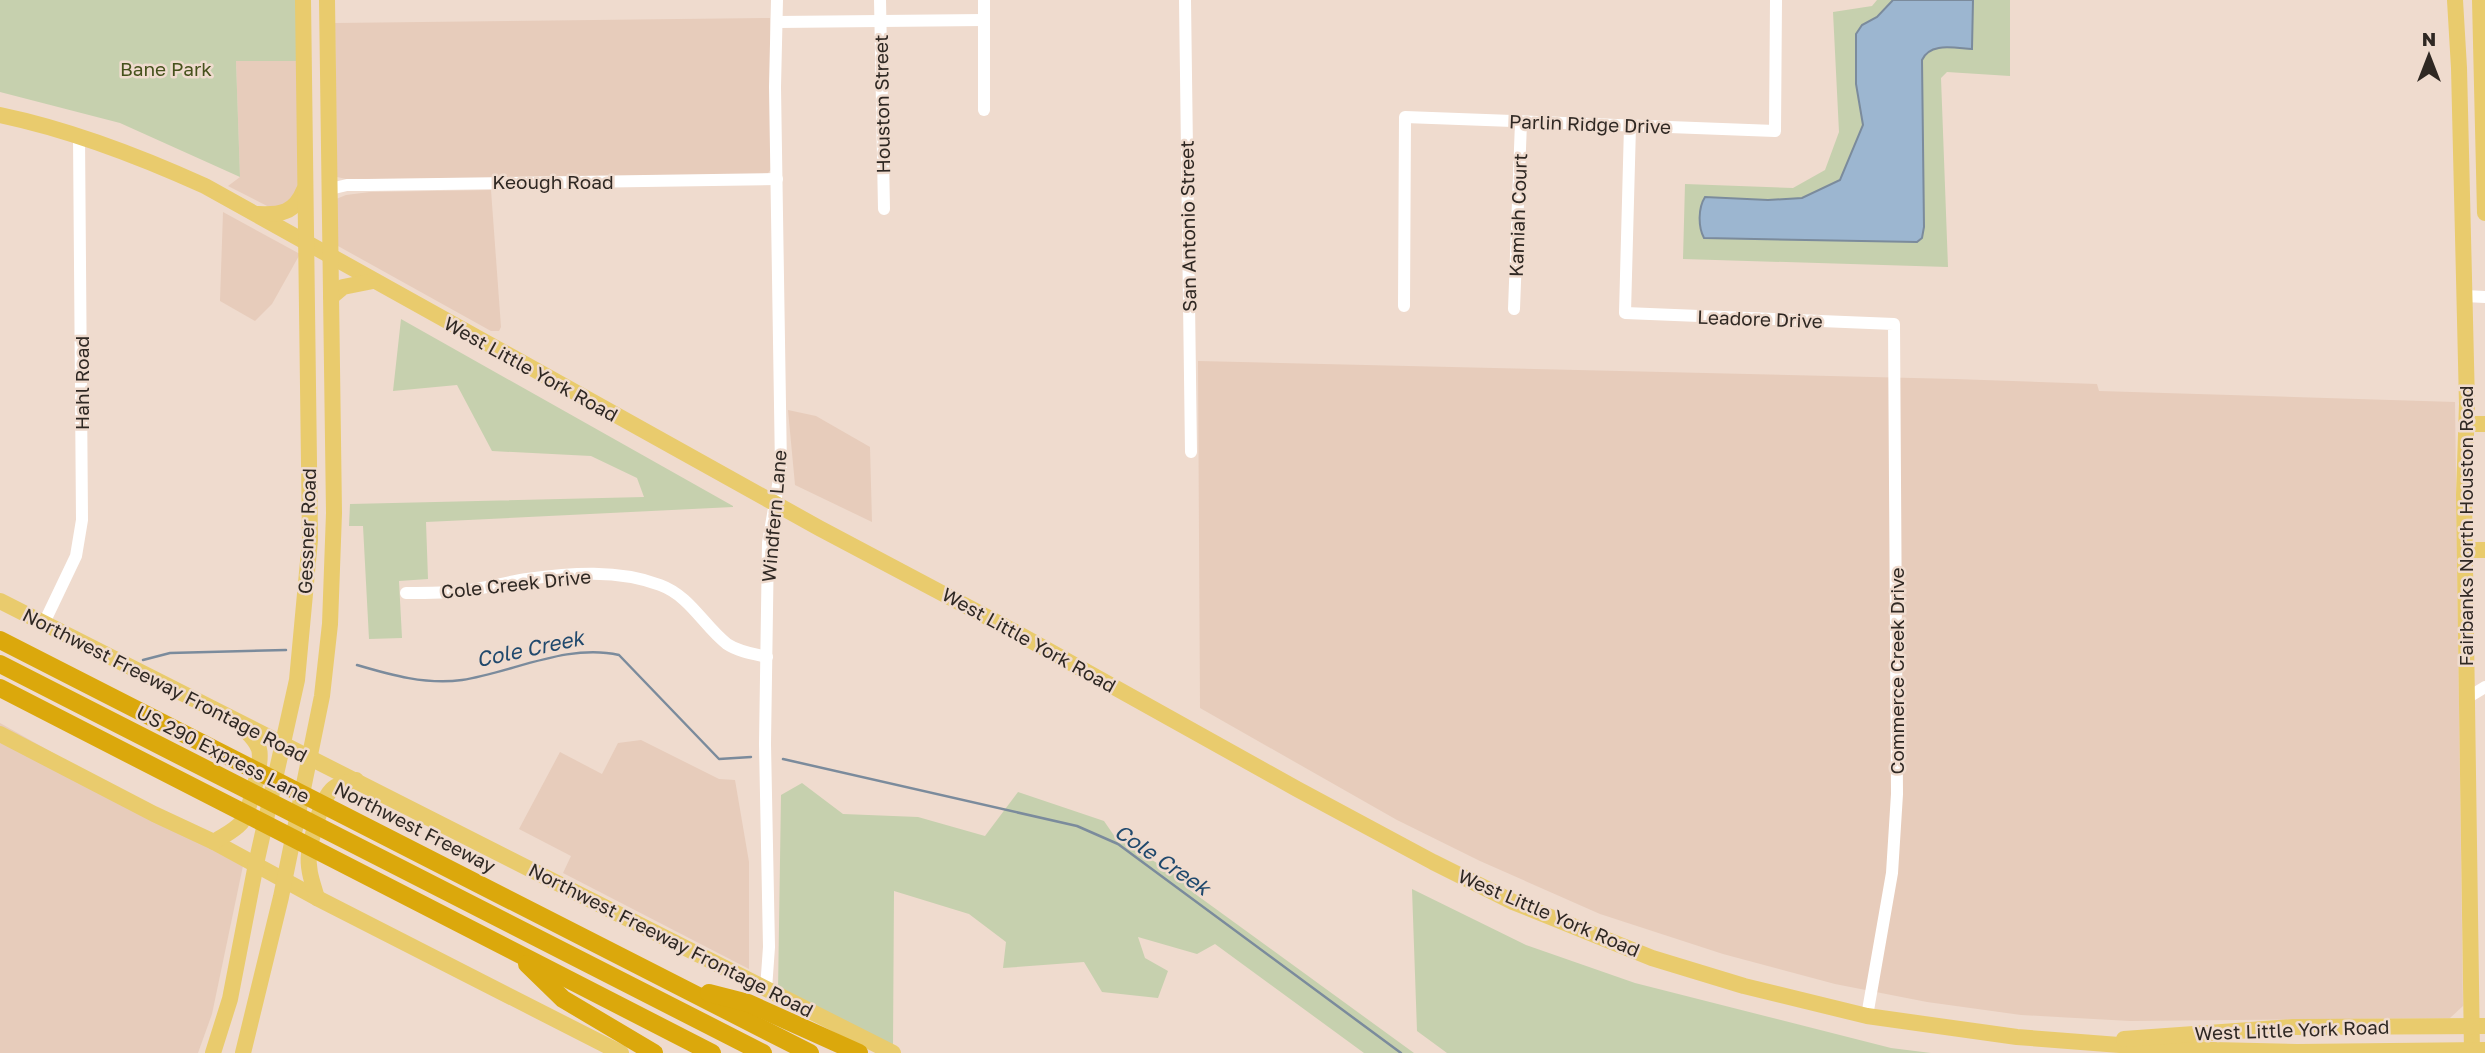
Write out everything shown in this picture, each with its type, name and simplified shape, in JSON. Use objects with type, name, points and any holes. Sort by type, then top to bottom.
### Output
[{"type":"highway","name":"Northwest Freeway","points":[[0,640],[810,1053]]},
{"type":"highway","name":"US 290 Express Lane","points":[[0,664],[762,1053]]},
{"type":"highway","points":[[0,688],[712,1053]]},
{"type":"highway","points":[[512,950],[563,999],[654,1053]]},
{"type":"highway","points":[[681,987],[748,1003],[859,1053]]},
{"type":"main road","name":"Gessner Road","points":[[213,1053],[230,999],[256,864],[297,680],[309,554],[303,0]]},
{"type":"main road","name":"Gessner Road","points":[[243,1053],[256,1007],[323,692],[330,624],[333,427],[327,0]]},
{"type":"main road","name":"Fairbanks North Houston Road","points":[[2455,0],[2465,296],[2467,698],[2477,872],[2476,1051]]},
{"type":"main road","points":[[2480,0],[2485,214]]},
{"type":"main road","points":[[303,42],[328,42]]},
{"type":"main road","name":"West Little York Road","points":[[0,115],[79,136],[142,157],[205,186],[774,503],[1019,634],[1297,789],[1513,902],[1652,958],[1744,986],[1867,1016],[2017,1037],[2196,1050],[2476,1051]]},
{"type":"main road","points":[[2460,118],[2482,118]]},
{"type":"main road","points":[[257,214],[282,214],[290,210],[300,200],[305,188]]},
{"type":"main road","points":[[331,297],[343,288],[373,281]]},
{"type":"main road","points":[[2466,424],[2485,424]]},
{"type":"main road","points":[[309,427],[333,427]]},
{"type":"main road","points":[[2465,550],[2485,550]]},
{"type":"main road","points":[[309,554],[332,553]]},
{"type":"main road","name":"Northwest Freeway Frontage Road","points":[[0,601],[893,1053]]},
{"type":"main road","points":[[214,842],[242,822],[261,762],[253,737],[237,722]]},
{"type":"main road","points":[[0,734],[621,1053]]},
{"type":"main road","points":[[317,898],[309,855],[323,803],[336,786],[356,780]]},
{"type":"main road","points":[[230,999],[256,1007]]},
{"type":"main road","name":"West Little York Road","points":[[2100,1042],[2134,1037],[2293,1027],[2478,1026]]},
{"type":"street","name":"Windfern Lane","points":[[766,989],[769,947],[765,744],[768,543],[781,468],[775,87],[777,0]]},
{"type":"street","name":"Houston Street","points":[[880,0],[884,209]]},
{"type":"street","points":[[984,0],[984,110]]},
{"type":"street","name":"San Antonio Street","points":[[1185,0],[1191,452]]},
{"type":"street","name":"Parlin Ridge Drive","points":[[1404,306],[1405,117],[1775,131],[1776,0]]},
{"type":"street","points":[[777,22],[984,20]]},
{"type":"street","name":"Kamiah Court","points":[[1514,309],[1521,122]]},
{"type":"street","name":"Leadore Drive","points":[[1630,126],[1625,313],[1894,324]]},
{"type":"street","name":"Hahl Road","points":[[44,623],[76,556],[82,520],[79,136]]},
{"type":"street","name":"Keough Road","points":[[330,189],[367,184],[777,179]]},
{"type":"street","points":[[2465,296],[2485,297]]},
{"type":"street","name":"Commerce Creek Drive","points":[[1867,1016],[1892,873],[1897,794],[1894,324]]},
{"type":"street","name":"Cole Creek Drive","points":[[406,593],[466,591],[528,579],[567,575],[603,574],[628,577],[671,590],[688,602],[727,643],[743,652],[768,657]]},
{"type":"street","points":[[2467,698],[2485,687]]},
{"type":"shaded area","points":[[770,18],[772,168],[765,177],[337,177],[335,23]]},
{"type":"shaded area","points":[[236,60],[297,61],[300,194],[290,207],[271,208],[228,186],[240,177]]},
{"type":"shaded area","points":[[491,190],[501,327],[499,331],[491,331],[338,246],[336,199],[346,195],[370,192]]},
{"type":"shaded area","points":[[223,212],[300,254],[272,304],[255,321],[220,301]]},
{"type":"shaded area","points":[[1198,361],[1955,379],[2097,384],[2099,391],[2455,402],[2463,1006],[2450,1018],[2130,1021],[2021,1015],[1927,1002],[1835,984],[1723,954],[1600,914],[1480,861],[1397,820],[1200,708]]},
{"type":"shaded area","points":[[788,410],[816,416],[870,447],[872,522],[795,485]]},
{"type":"shaded area","points":[[0,723],[244,861],[212,1014],[198,1053],[0,1053]]},
{"type":"shaded area","points":[[641,740],[719,779],[735,780],[749,862],[749,969],[563,873],[571,856],[519,829],[560,752],[602,774],[618,743]]},
{"type":"green space","name":"Bane Park","points":[[0,0],[296,0],[297,61],[236,61],[240,177],[120,123],[0,92]]},
{"type":"green space","points":[[1877,0],[2010,0],[2010,76],[1947,72],[1941,78],[1948,267],[1683,259],[1685,184],[1793,188],[1825,170],[1839,132],[1833,12],[1872,6]]},
{"type":"green space","points":[[401,319],[733,507],[426,522],[428,579],[399,581],[402,638],[369,639],[363,526],[349,526],[350,504],[644,497],[637,478],[591,456],[492,451],[457,385],[393,391]]},
{"type":"green space","points":[[802,783],[843,814],[918,817],[985,836],[1018,792],[1104,821],[1115,837],[1181,878],[1187,888],[1414,1053],[1364,1053],[1215,944],[1197,954],[1138,937],[1145,958],[1168,971],[1158,998],[1102,992],[1084,962],[1003,968],[1006,942],[969,914],[894,891],[893,1047],[778,991],[781,795]]},
{"type":"green space","points":[[1412,889],[1526,945],[1635,983],[1891,1048],[1931,1053],[1447,1053],[1417,1031]]},
{"type":"water","points":[[1893,0],[1973,0],[1972,49],[1937,48],[1926,54],[1922,60],[1922,238],[1917,242],[1704,238],[1700,218],[1705,197],[1768,200],[1802,198],[1840,180],[1863,125],[1856,84],[1856,34],[1862,25],[1877,17]]},
{"type":"waterway","name":"Cole Creek","points":[[143,660],[170,653],[286,650]]},
{"type":"waterway","name":"Cole Creek","points":[[357,665],[409,678],[449,681],[481,676],[560,656],[600,652],[619,655],[719,759],[751,757]]},
{"type":"waterway","name":"Cole Creek","points":[[783,759],[1077,826],[1118,844],[1401,1053]]}]
